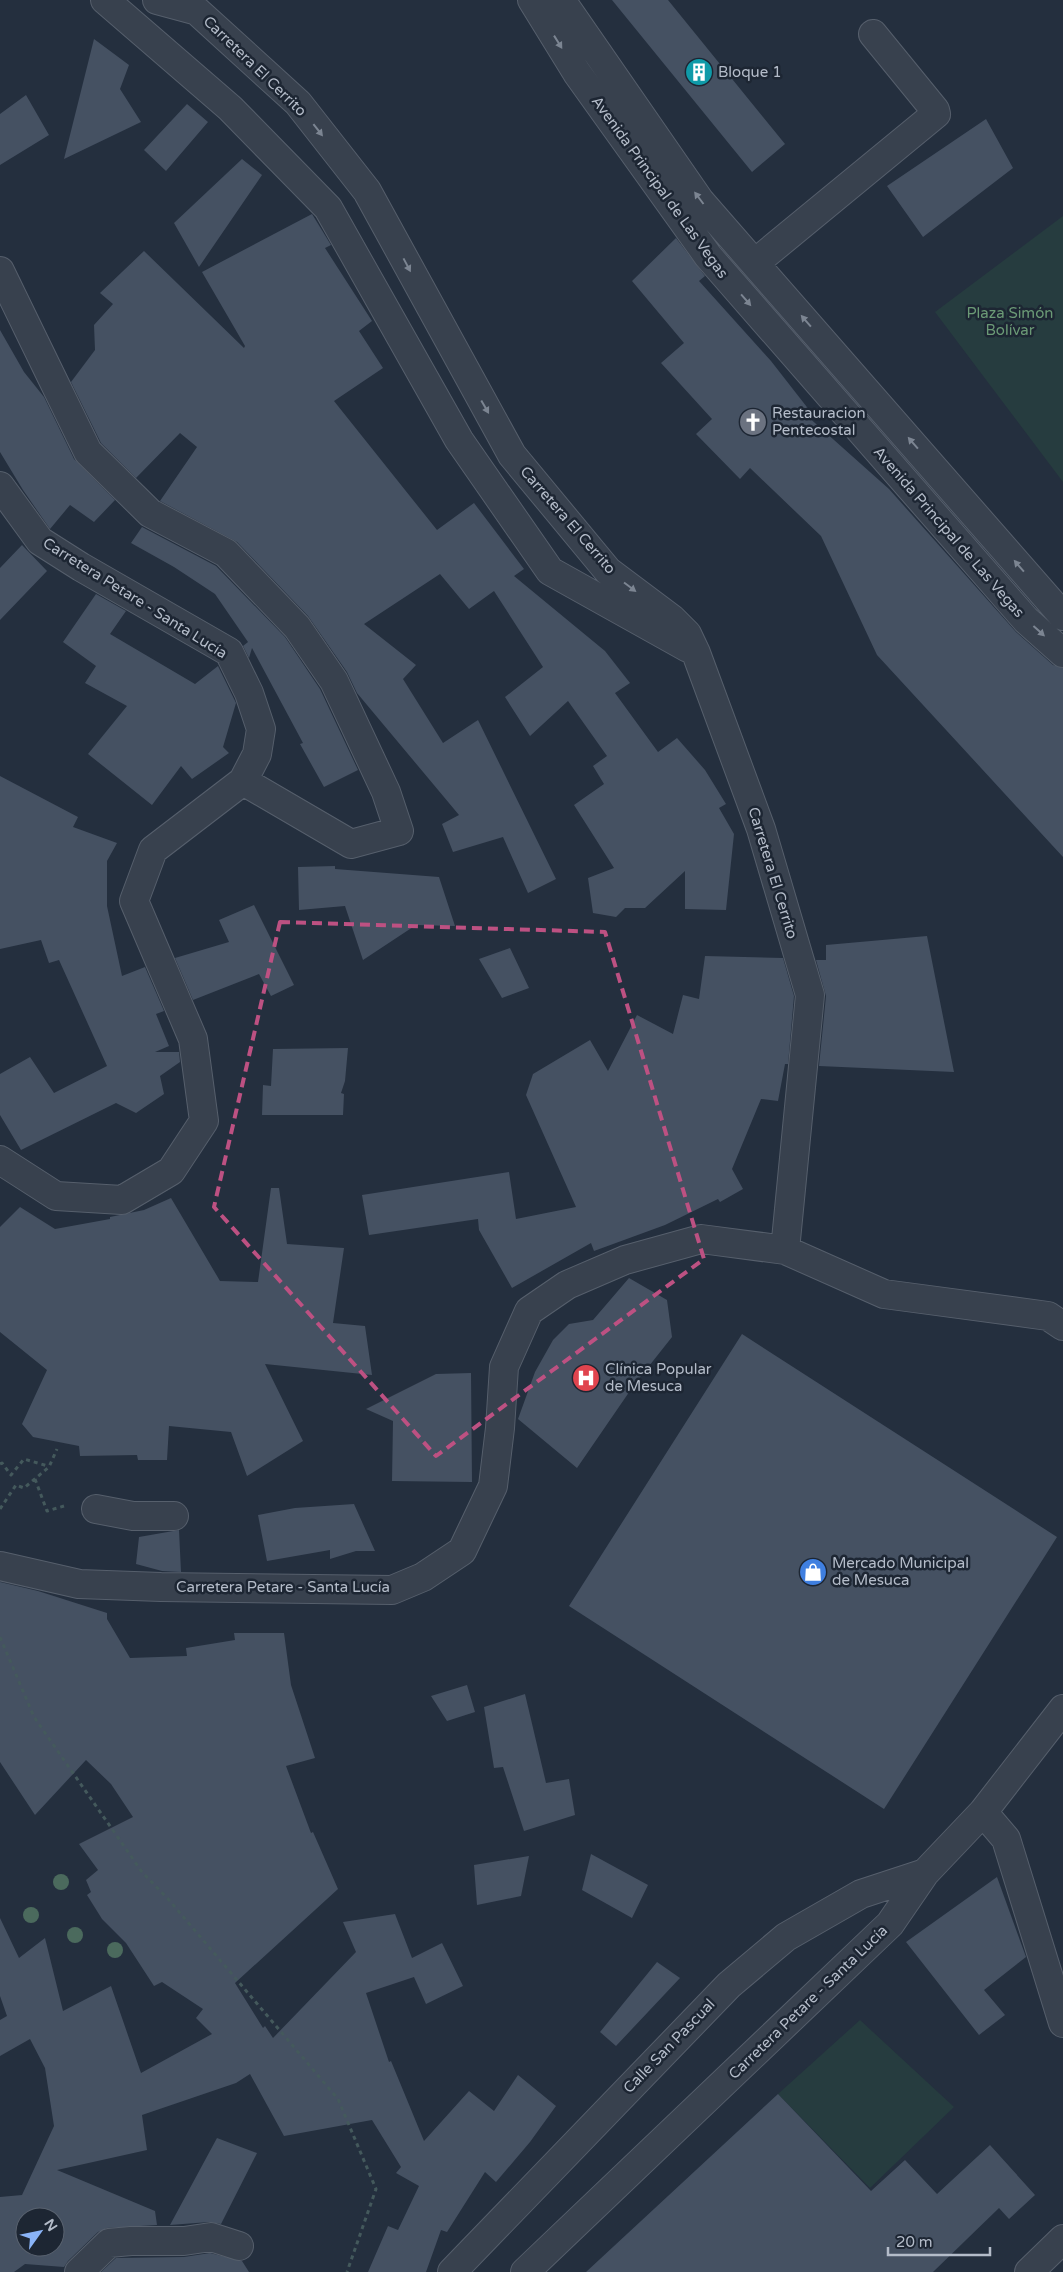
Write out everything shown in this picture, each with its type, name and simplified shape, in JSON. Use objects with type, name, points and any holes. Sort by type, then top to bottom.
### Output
[{"type":"street","points":[[105,0],[230,108],[328,208],[459,440],[550,571],[696,653]]},
{"type":"street","points":[[157,0],[188,5]]},
{"type":"street","name":"Avenida Principal de Las Vegas","points":[[532,0],[577,73],[708,256],[1026,620],[1063,653]]},
{"type":"street","name":"Avenida Principal de Las Vegas","points":[[561,0],[700,201],[1063,616]]},
{"type":"street","name":"Carretera El Cerrito","points":[[188,5],[298,103],[367,191],[512,455],[608,571],[672,619],[687,634],[696,653],[760,828],[810,995],[785,1250]]},
{"type":"street","points":[[755,263],[936,114],[935,110],[874,34]]},
{"type":"street","points":[[0,271],[88,452],[150,513],[226,553],[297,627],[334,681],[386,792],[399,831],[351,844],[243,781]]},
{"type":"street","name":"Carretera Petare - Santa Lucía","points":[[0,486],[40,541],[81,567],[229,652],[249,693],[261,729],[256,754],[243,781],[152,850],[134,901],[193,1039],[204,1121],[171,1171],[122,1200],[56,1196],[0,1160]]},
{"type":"street","name":"Carretera Petare - Santa Lucía","points":[[0,1566],[79,1584],[161,1587],[392,1590],[423,1577],[462,1551],[492,1486],[500,1428],[504,1367],[529,1311],[566,1285],[625,1260],[701,1239],[785,1250],[884,1294],[1048,1316],[1063,1326]]},
{"type":"street","points":[[96,1509],[132,1516],[174,1516]]},
{"type":"street","name":"Carretera Petare - Santa Lucía","points":[[525,2272],[890,1924],[925,1873],[983,1812],[1063,1709]]},
{"type":"street","points":[[983,1812],[1006,1839],[1063,2023]]},
{"type":"street","name":"Calle San Pascual","points":[[452,2272],[729,1984],[795,1932],[861,1894],[925,1873]]},
{"type":"street","points":[[79,2272],[109,2243],[184,2241],[211,2237],[239,2246]]},
{"type":"street","points":[[1029,2272],[1063,2239]]},
{"type":"path","points":[[0,1509],[16,1485],[24,1488],[49,1467],[58,1449]]},
{"type":"path","points":[[0,1464],[2,1463],[11,1476],[24,1459],[49,1467]]},
{"type":"path","points":[[34,1479],[47,1510],[62,1506],[96,1509]]},
{"type":"path","points":[[0,1637],[34,1717],[142,1872],[170,1900],[338,2099],[376,2189],[347,2272]]},
{"type":"highlighted area","points":[[280,922],[605,932],[704,1259],[436,1456],[214,1207]]},
{"type":"green space","name":"Plaza Simón Bolívar","points":[[1063,216],[1063,482],[935,312]]},
{"type":"green space","points":[[860,2020],[954,2107],[870,2188],[778,2094]]},
{"type":"building","name":"Bloque 1","points":[[612,0],[668,0],[785,144],[752,172]]},
{"type":"building","points":[[94,39],[129,65],[120,89],[141,122],[64,159]]},
{"type":"building","points":[[26,95],[49,135],[0,165],[0,114]]},
{"type":"building","points":[[187,104],[208,122],[166,171],[144,150]]},
{"type":"building","points":[[986,119],[1013,168],[923,237],[887,186]]},
{"type":"building","points":[[242,159],[262,175],[199,267],[174,223]]},
{"type":"building","points":[[312,214],[331,245],[325,248],[372,321],[359,331],[383,368],[334,401],[437,530],[474,503],[524,569],[514,576],[605,651],[630,683],[615,693],[658,752],[677,738],[705,770],[726,804],[719,808],[734,834],[726,910],[685,909],[685,871],[645,908],[625,908],[616,917],[593,913],[588,878],[614,868],[574,805],[604,784],[593,766],[607,756],[568,701],[530,736],[505,697],[543,667],[494,591],[469,609],[440,574],[364,624],[416,665],[403,679],[443,743],[478,720],[556,879],[528,893],[503,837],[453,852],[442,824],[459,815],[357,693],[347,672],[308,616],[237,542],[160,501],[197,447],[180,433],[136,478],[101,443],[71,382],[95,350],[94,325],[113,304],[100,293],[144,251],[244,348],[245,346],[202,272]]},
{"type":"building","points":[[676,238],[705,276],[699,281],[771,361],[810,411],[806,415],[889,489],[1016,632],[1053,665],[1063,668],[1063,857],[877,655],[821,536],[750,468],[740,479],[696,434],[712,419],[661,363],[684,343],[632,281]]},
{"type":"building","points":[[0,330],[24,372],[44,397],[74,459],[115,500],[94,522],[70,505],[50,529],[0,452]]},
{"type":"building","points":[[142,527],[216,566],[285,637],[320,689],[358,770],[324,787],[300,744],[303,743],[252,648],[249,658],[243,646],[248,642],[215,594],[174,567],[131,543]]},
{"type":"building","points":[[22,545],[47,571],[0,620],[0,568]]},
{"type":"building","points":[[96,594],[126,611],[110,634],[195,684],[218,666],[236,703],[223,747],[229,753],[192,779],[181,766],[152,805],[88,754],[127,706],[85,683],[96,666],[63,642]]},
{"type":"building","points":[[0,776],[78,817],[73,827],[117,843],[107,861],[107,906],[122,976],[145,967],[164,1011],[156,1014],[169,1046],[155,1052],[179,1052],[180,1062],[160,1076],[164,1094],[136,1113],[116,1103],[21,1150],[0,1115],[0,1074],[30,1057],[54,1093],[107,1066],[59,960],[49,963],[41,940],[0,949]]},
{"type":"building","points":[[335,866],[335,869],[439,877],[455,926],[416,925],[363,960],[345,906],[299,910],[298,867]]},
{"type":"building","points":[[254,905],[294,985],[271,996],[259,974],[193,1000],[175,958],[229,942],[219,920]]},
{"type":"building","points":[[927,936],[954,1072],[819,1066],[826,996],[816,960],[826,960],[826,945]]},
{"type":"building","points":[[510,948],[529,988],[502,998],[479,959]]},
{"type":"building","points":[[705,956],[783,958],[794,996],[788,1064],[785,1064],[778,1101],[761,1099],[732,1169],[743,1189],[720,1202],[718,1199],[665,1225],[594,1251],[591,1243],[512,1288],[479,1230],[478,1219],[369,1235],[362,1195],[509,1172],[516,1219],[576,1207],[526,1095],[533,1074],[590,1040],[608,1071],[637,1015],[673,1034],[683,995],[699,999]]},
{"type":"building","points":[[348,1048],[345,1081],[341,1093],[344,1094],[343,1115],[262,1115],[263,1085],[271,1086],[273,1049]]},
{"type":"building","points":[[271,1188],[279,1188],[287,1244],[344,1248],[333,1323],[365,1326],[372,1375],[265,1364],[303,1441],[247,1476],[231,1432],[169,1426],[167,1460],[138,1460],[137,1455],[80,1456],[79,1446],[33,1437],[22,1424],[47,1370],[0,1332],[0,1227],[20,1207],[55,1229],[110,1219],[110,1217],[144,1210],[171,1198],[220,1281],[258,1282]]},
{"type":"building","name":"Clínica Popular de Mesuca","points":[[629,1278],[667,1300],[672,1337],[634,1385],[577,1468],[518,1419],[535,1372],[553,1340],[569,1324],[593,1320]]},
{"type":"building","name":"Mercado Municipal de Mesuca","points":[[742,1334],[1057,1537],[884,1809],[569,1606]]},
{"type":"building","points":[[471,1373],[472,1482],[392,1481],[393,1421],[366,1409],[436,1374]]},
{"type":"building","points":[[354,1504],[375,1551],[356,1551],[330,1559],[330,1550],[267,1561],[258,1515],[295,1508]]},
{"type":"building","points":[[179,1530],[181,1572],[162,1571],[136,1564],[139,1537]]},
{"type":"building","points":[[0,1582],[38,1591],[107,1613],[107,1619],[130,1658],[187,1656],[186,1648],[235,1640],[234,1633],[284,1633],[291,1685],[315,1758],[286,1766],[311,1833],[313,1832],[338,1889],[235,1983],[263,2028],[265,2026],[273,2038],[356,1952],[343,1922],[395,1914],[412,1958],[442,1943],[463,1986],[426,2004],[414,1977],[366,1993],[389,2062],[391,2061],[424,2141],[469,2091],[494,2111],[518,2075],[556,2106],[530,2142],[496,2182],[485,2172],[447,2232],[441,2230],[426,2272],[368,2272],[388,2226],[398,2230],[419,2186],[396,2173],[401,2167],[372,2120],[284,2136],[250,2074],[236,2083],[142,2115],[147,2150],[57,2170],[155,2211],[157,2225],[107,2228],[98,2232],[64,2267],[25,2264],[14,2272],[0,2272],[0,2197],[22,2195],[54,2126],[45,2068],[30,2039],[0,2056],[0,2020],[7,2016],[0,1996],[0,1918],[19,1958],[45,1938],[63,2011],[111,1986],[141,2073],[212,2034],[196,2018],[203,2009],[162,1982],[154,1986],[126,1943],[102,1919],[87,1895],[91,1892],[86,1880],[98,1870],[79,1844],[133,1817],[111,1784],[86,1760],[35,1815],[0,1762]]},
{"type":"building","points":[[467,1685],[475,1712],[447,1721],[431,1696]]},
{"type":"building","points":[[525,1694],[546,1783],[569,1779],[575,1815],[524,1831],[503,1767],[494,1768],[484,1707]]},
{"type":"building","points":[[591,1854],[648,1885],[632,1918],[582,1890]]},
{"type":"building","points":[[529,1856],[521,1896],[477,1905],[474,1865]]},
{"type":"building","points":[[997,1877],[1026,1957],[984,1990],[1005,2015],[979,2035],[906,1942]]},
{"type":"building","points":[[657,1962],[680,1978],[616,2046],[600,2032]]},
{"type":"building","points":[[778,2094],[871,2191],[905,2160],[937,2194],[990,2145],[1035,2195],[1009,2219],[999,2208],[933,2272],[586,2272]]},
{"type":"building","points":[[217,2138],[257,2153],[221,2224],[209,2222],[170,2225]]},
{"type":"building","points":[[210,2253],[242,2261],[249,2272],[101,2272],[116,2258],[184,2257]]},
{"type":"place","name":"Bloque 1","points":[[699,72]]},
{"type":"place","name":"Restauracion Pentecostal","points":[[753,422]]},
{"type":"place","name":"Clínica Popular de Mesuca","points":[[586,1378]]},
{"type":"place","name":"Mercado Municipal de Mesuca","points":[[813,1572]]}]
